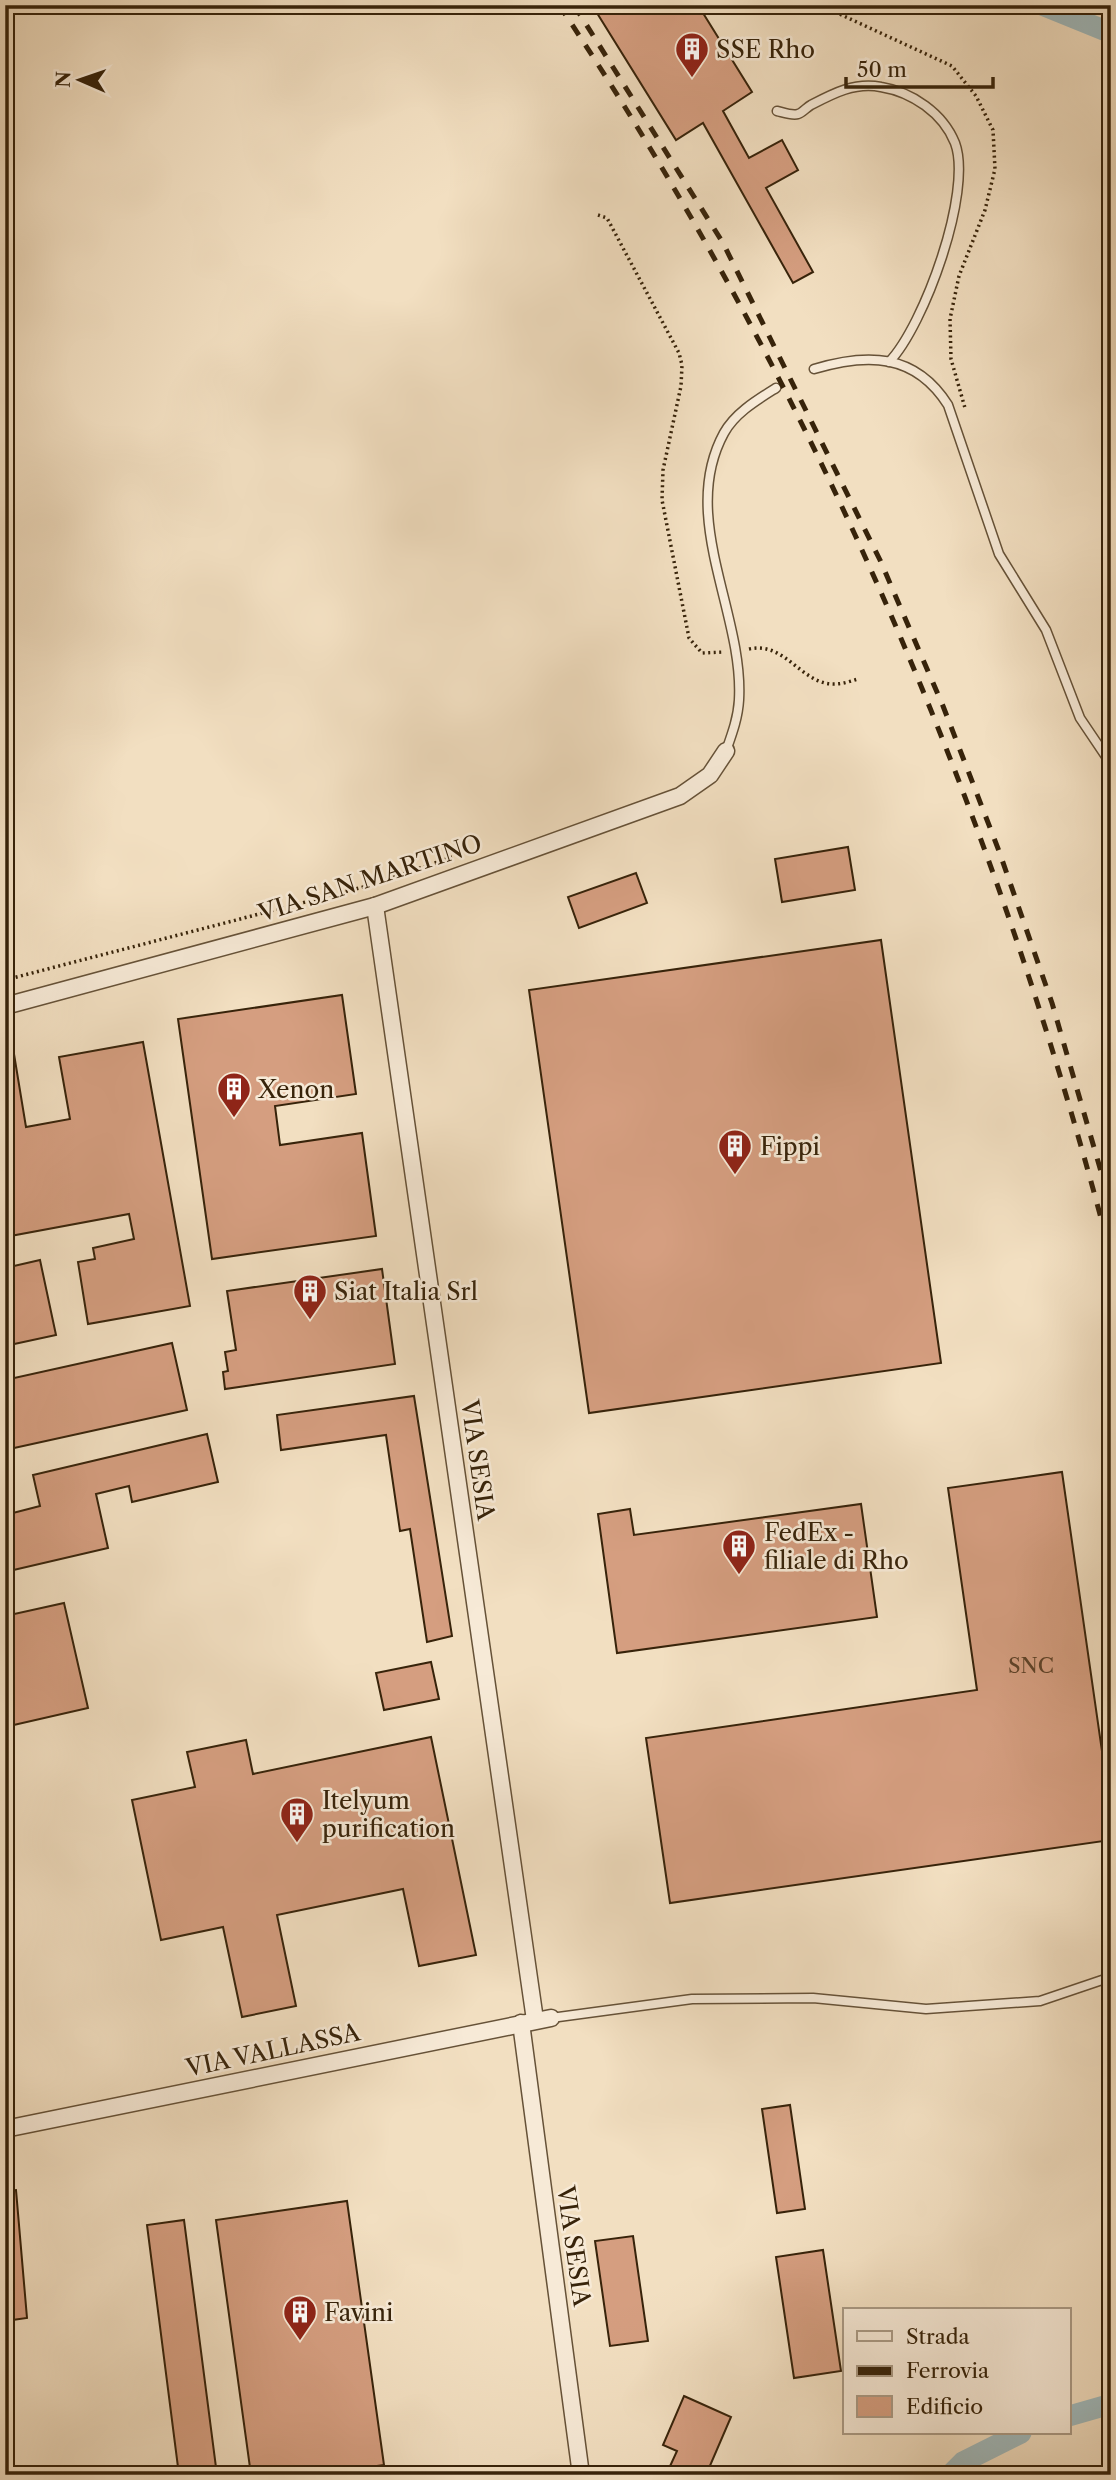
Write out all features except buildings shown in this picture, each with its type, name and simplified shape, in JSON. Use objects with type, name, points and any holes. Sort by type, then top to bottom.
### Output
[{"type":"street","name":"VIA SAN MARTINO","points":[[5,1006],[375,906],[680,796],[710,775],[726,751]]},
{"type":"street","name":"VIA SESIA","points":[[375,906],[536,2020],[581,2475]]},
{"type":"street","name":"VIA VALLASSA","points":[[5,2129],[536,2020]]},
{"type":"lane","points":[[777,111],[797,114],[839,90],[858,86],[881,86],[920,101],[941,121],[955,143],[960,175],[942,257],[933,287],[900,351],[890,362]]},
{"type":"lane","points":[[814,369],[843,360],[876,358],[901,364],[939,391],[948,405],[999,554],[1046,630],[1080,718],[1111,764]]},
{"type":"lane","points":[[726,751],[737,721],[738,671],[709,520],[708,486],[714,456],[724,431],[749,405],[776,388]]},
{"type":"lane","points":[[536,2020],[692,1998],[813,1998],[926,2009],[1040,2001],[1111,1977]]},
{"type":"path","points":[[821,5],[952,66],[976,96],[993,130],[995,169],[985,210],[959,276],[950,319],[951,359],[968,419]]},
{"type":"path","points":[[5,980],[371,885],[463,854]]},
{"type":"waterway","points":[[1042,5],[1111,33]]},
{"type":"waterway","points":[[1070,2416],[1111,2404]]},
{"type":"waterway","points":[[950,2475],[963,2462],[1019,2434]]},
{"type":"railway","points":[[559,5],[651,150],[737,299],[815,451],[888,607],[953,766],[1012,927],[1065,1091],[1111,1256]]},
{"type":"railway","points":[[574,5],[723,243],[880,560],[943,706],[999,851],[1052,1003],[1111,1206]]},
{"type":"place","name":"SSE Rho","points":[[692,79]]},
{"type":"place","name":"Xenon","points":[[234,1119]]},
{"type":"place","name":"Fippi","points":[[735,1176]]},
{"type":"place","name":"Siat Italia Srl","points":[[310,1321]]},
{"type":"place","name":"FedEx - filiale di Rho","points":[[739,1576]]},
{"type":"place","name":"Itelyum purification","points":[[297,1844]]},
{"type":"place","name":"Favini","points":[[300,2342]]}]
